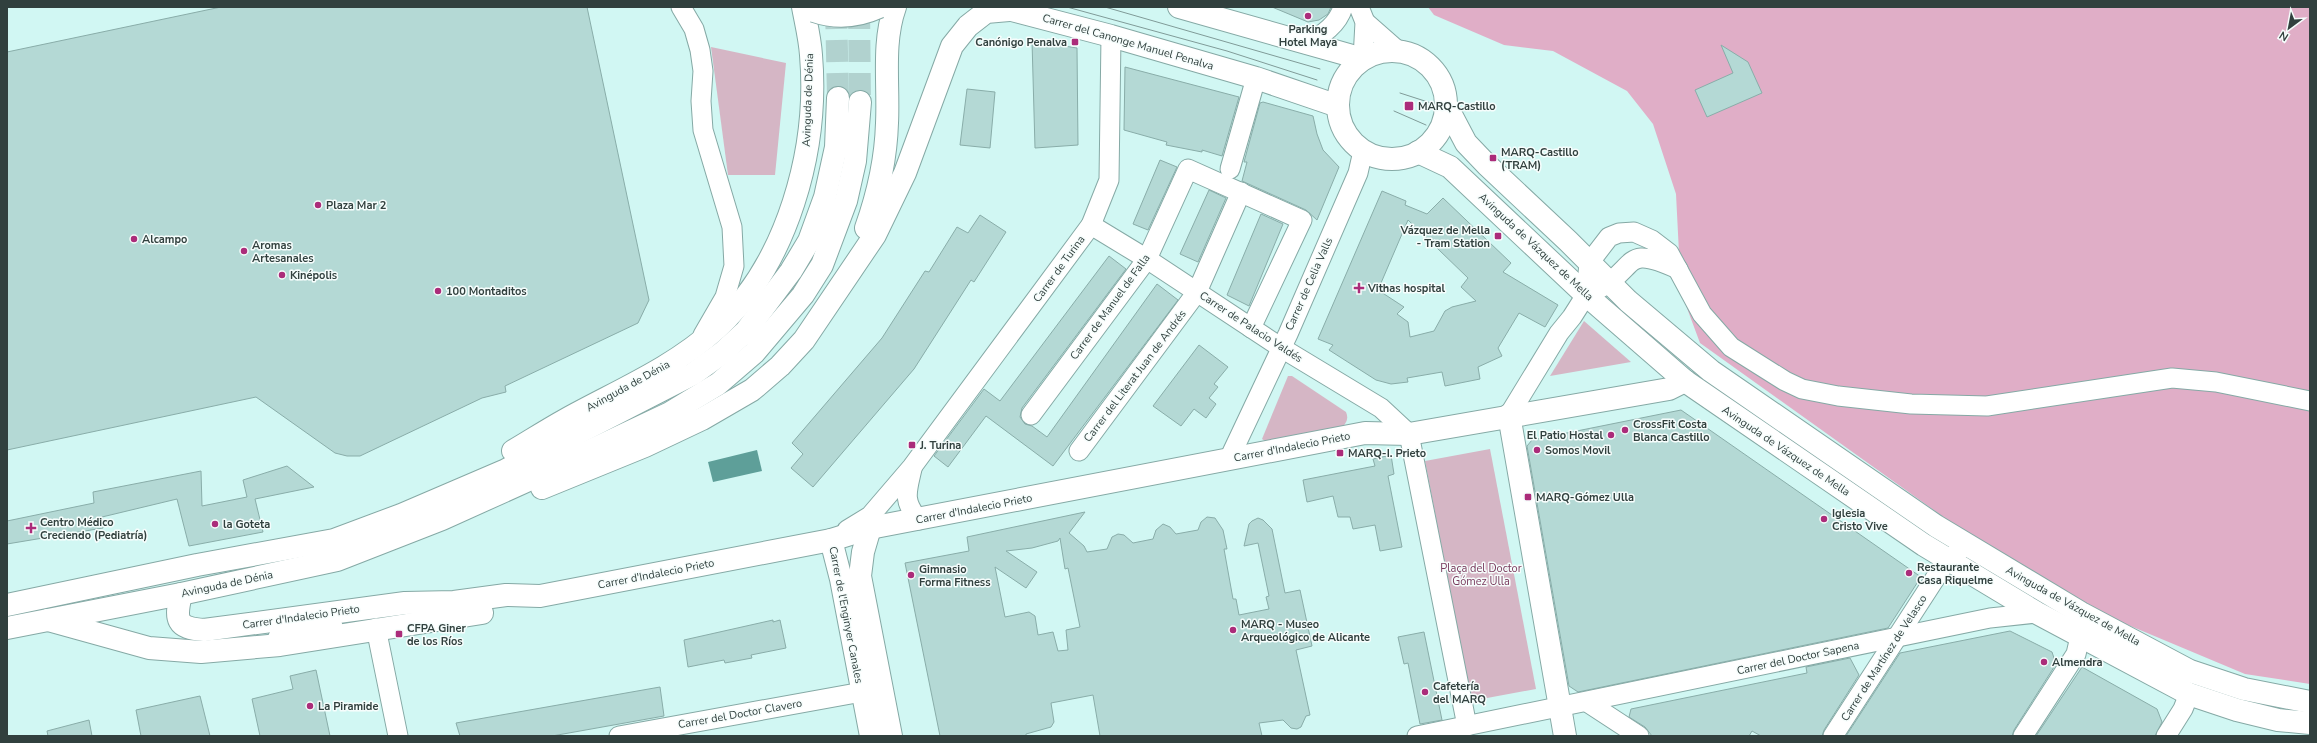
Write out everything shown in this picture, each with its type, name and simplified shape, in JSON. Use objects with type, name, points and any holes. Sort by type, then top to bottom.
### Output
[{"type":"main road","points":[[808,8],[825,15],[848,17],[879,7]]},
{"type":"main road","name":"Avinguda de Dénia","points":[[845,281],[873,209],[882,170],[887,125],[888,36],[895,7]]},
{"type":"main road","points":[[1179,7],[1363,59]]},
{"type":"main road","name":"Avinguda de Dénia","points":[[401,515],[565,420],[660,371],[717,328],[753,284],[771,255],[795,201],[806,157],[810,117],[812,55],[808,8]]},
{"type":"main road","name":"Avinguda de Dénia","points":[[442,519],[548,486],[607,463],[702,419],[752,390],[780,366],[804,340],[875,235],[905,173],[952,46],[968,26],[986,12],[1004,8]]},
{"type":"main road","name":"Carrer del Canonge Manuel Penalva","points":[[1004,8],[1111,36],[1256,78],[1338,106]]},
{"type":"main road","points":[[1386,51],[1398,52],[1411,55],[1432,69],[1440,80],[1446,105],[1444,119],[1439,132],[1430,143],[1418,152],[1396,159],[1374,156],[1363,151],[1345,131],[1339,119],[1338,106],[1341,87],[1350,71],[1363,59],[1386,51]]},
{"type":"main road","name":"Avinguda de Dénia","points":[[7,605],[197,565],[334,540],[401,515],[506,470],[653,396],[693,374],[722,353],[746,331],[792,271],[809,241],[825,197],[836,147],[838,98]]},
{"type":"main road","name":"Avinguda de Dénia","points":[[7,628],[181,594],[337,560],[442,519],[670,413],[718,384],[754,354],[803,295],[822,265],[846,201],[855,161],[860,102]]},
{"type":"main road","name":"Avinguda de Vázquez de Mella","points":[[1446,105],[1466,143],[1610,283],[1679,345],[1711,371],[1967,545],[2081,613],[2190,671],[2244,689],[2307,706]]},
{"type":"main road","name":"Avinguda de Vázquez de Mella","points":[[1418,152],[1450,167],[1586,295],[1684,381],[1948,560],[2080,637],[2189,694],[2237,710],[2278,720],[2310,723]]},
{"type":"main road","points":[[1409,434],[1509,415],[1669,388],[1684,381]]},
{"type":"main road","points":[[1509,415],[1565,736]]},
{"type":"main road","name":"Carrer d'Indalecio Prieto","points":[[181,594],[177,612],[180,622],[188,629],[204,630],[405,603],[454,602],[506,596],[540,596],[831,540],[870,528],[919,520],[1365,433],[1409,434]]},
{"type":"main road","name":"Carrer de l'Enginyer Canales","points":[[860,576],[863,552],[870,528]]},
{"type":"main road","name":"Carrer de l'Enginyer Canales","points":[[831,540],[848,553],[860,576],[891,736]]},
{"type":"main road","name":"Carrer de l'Enginyer Canales","points":[[831,540],[841,579],[871,736]]},
{"type":"main road","name":"Carrer d'Indalecio Prieto","points":[[48,620],[149,648],[201,652],[275,645],[376,628],[508,609],[540,596]]},
{"type":"street","points":[[681,7],[694,29],[700,50],[703,71],[701,102],[703,130],[732,227],[734,266],[725,297],[706,331],[693,347]]},
{"type":"street","points":[[1306,43],[1318,37],[1330,27],[1343,7]]},
{"type":"street","points":[[1362,15],[1398,52]]},
{"type":"street","points":[[1362,15],[1363,59]]},
{"type":"street","name":"Carrer de Turina","points":[[831,540],[870,516],[912,467],[1091,224],[1109,180],[1111,36]]},
{"type":"street","points":[[1230,169],[1256,78]]},
{"type":"street","name":"Carrer de Celia Valls","points":[[1229,459],[1358,173],[1363,151]]},
{"type":"street","name":"Carrer de Manuel de Falla","points":[[1031,415],[1147,259],[1188,169],[1241,192]]},
{"type":"street","points":[[1241,192],[1302,220],[1251,328]]},
{"type":"street","name":"Carrer del Literat Juan de Andrés","points":[[1079,451],[1197,292],[1241,192]]},
{"type":"street","name":"Carrer de Palacio Valdés","points":[[1091,224],[1147,259],[1280,347],[1381,408],[1409,434]]},
{"type":"street","points":[[1509,415],[1559,332],[1572,317],[1586,295],[1589,263],[1609,237],[1620,233],[1634,232],[1652,240],[1669,253],[1702,314],[1731,347],[1785,381],[1809,390],[1838,396],[1911,404],[1987,406],[2172,378],[2216,382],[2310,401]]},
{"type":"street","points":[[1586,295],[1610,283],[1632,260],[1642,257],[1655,258],[1679,269]]},
{"type":"street","points":[[1679,345],[1684,381]]},
{"type":"street","points":[[1409,434],[1467,726]]},
{"type":"street","name":"Carrer de Turina","points":[[912,467],[906,498],[911,510],[919,520]]},
{"type":"street","name":"Carrer de Martínez de Velasco","points":[[1833,736],[1948,560],[1967,545]]},
{"type":"street","name":"Carrer d'Indalecio Prieto","points":[[275,645],[278,637],[285,632],[382,620],[421,613],[454,602]]},
{"type":"street","name":"Carrer del Doctor Sapena","points":[[1560,705],[1587,702],[1990,618],[2037,613]]},
{"type":"street","points":[[2024,736],[2076,654],[2080,637],[2081,613]]},
{"type":"street","points":[[376,628],[398,736]]},
{"type":"street","name":"Carrer del Doctor Clavero","points":[[619,736],[862,692]]},
{"type":"street","points":[[2166,736],[2183,709],[2189,694]]},
{"type":"street","points":[[1587,702],[1639,736]]},
{"type":"street","points":[[1417,736],[1560,705]]},
{"type":"green space","points":[[711,47],[786,63],[775,175],[728,175]]},
{"type":"green space","points":[[1584,321],[1631,362],[1550,376]]},
{"type":"green space","points":[[1288,376],[1292,376],[1346,412],[1347,419],[1344,425],[1341,428],[1265,441],[1262,439]]},
{"type":"green space","name":"Plaça del Doctor Gómez Ulla","points":[[1490,449],[1536,689],[1471,701],[1425,461]]},
{"type":"shaded area","points":[[1428,7],[2310,7],[2310,684],[2245,674],[2109,617],[1956,526],[1700,343],[1681,292],[1676,194],[1653,124],[1627,91],[1553,51],[1504,45],[1434,15]]},
{"type":"water","points":[[757,450],[762,471],[713,482],[708,462]]},
{"type":"building","name":"Plaza Mar 2","points":[[221,7],[587,7],[649,300],[638,323],[505,386],[506,392],[482,398],[360,456],[347,456],[335,453],[256,397],[7,450],[7,52]]},
{"type":"building","name":"Parking Hotel Maya","points":[[1272,7],[1331,7],[1328,14],[1319,20],[1308,22]]},
{"type":"building","points":[[1032,41],[1077,48],[1078,145],[1035,148]]},
{"type":"building","points":[[1721,45],[1748,62],[1762,93],[1707,117],[1695,90],[1733,73]]},
{"type":"building","points":[[1125,67],[1239,97],[1222,156],[1202,150],[1202,152],[1166,145],[1167,142],[1124,130]]},
{"type":"building","points":[[967,89],[995,92],[990,148],[960,145]]},
{"type":"building","points":[[1263,102],[1313,116],[1317,134],[1323,150],[1339,167],[1317,220],[1306,210],[1242,181],[1247,162],[1244,162],[1260,103]]},
{"type":"building","points":[[1160,160],[1177,167],[1148,230],[1133,224]]},
{"type":"building","points":[[1209,190],[1226,198],[1198,262],[1180,254]]},
{"type":"building","name":"Vithas hospital","points":[[1382,191],[1406,201],[1405,205],[1427,214],[1443,198],[1511,263],[1503,272],[1558,305],[1545,327],[1519,313],[1498,348],[1502,356],[1478,367],[1480,379],[1445,386],[1442,372],[1407,378],[1408,382],[1391,384],[1376,380],[1329,350],[1333,345],[1318,339]],"holes":[[[1408,220],[1468,278],[1461,287],[1476,301],[1452,307],[1445,311],[1434,331],[1410,337],[1408,322],[1397,314],[1404,307],[1378,290]]]},
{"type":"building","points":[[1261,214],[1283,224],[1249,306],[1227,295]]},
{"type":"building","points":[[980,215],[1006,232],[974,282],[971,280],[914,369],[813,487],[791,468],[803,454],[792,443],[882,338],[925,271],[929,272],[957,227],[968,233]]},
{"type":"building","points":[[1109,256],[1126,269],[1022,408],[1020,417],[1025,424],[1032,426],[1047,437],[1157,284],[1178,300],[1053,466],[986,416],[948,467],[934,456],[984,389],[1000,401]]},
{"type":"building","points":[[1199,345],[1228,367],[1214,384],[1218,387],[1209,398],[1216,404],[1206,418],[1194,409],[1181,426],[1153,406]]},
{"type":"building","points":[[1681,410],[1921,577],[1888,628],[1578,692],[1569,686],[1527,446],[1532,440]]},
{"type":"building","points":[[1391,455],[1394,474],[1388,476],[1402,547],[1380,551],[1375,525],[1353,529],[1350,517],[1338,517],[1333,496],[1307,502],[1303,480],[1375,466],[1373,459]]},
{"type":"building","points":[[287,466],[314,487],[255,499],[263,532],[189,546],[177,499],[102,517],[103,528],[7,544],[7,521],[94,503],[93,492],[201,471],[202,506],[247,497],[243,480]]},
{"type":"building","points":[[1085,512],[1069,533],[1084,546],[1087,552],[1107,549],[1112,537],[1118,534],[1124,535],[1133,543],[1153,539],[1156,530],[1163,524],[1170,527],[1176,534],[1198,530],[1201,522],[1207,517],[1215,518],[1223,530],[1227,549],[1224,549],[1233,599],[1236,599],[1239,615],[1269,609],[1266,597],[1269,596],[1258,543],[1244,546],[1249,524],[1258,518],[1263,520],[1272,529],[1285,593],[1300,590],[1312,646],[1296,650],[1310,715],[1306,716],[1301,727],[1297,729],[1291,728],[1283,720],[1259,723],[1262,736],[1100,736],[1093,695],[1051,703],[1054,722],[1051,727],[1026,734],[1026,736],[940,736],[905,563],[969,551],[967,537]],"holes":[[[1060,538],[1065,569],[1068,568],[1080,627],[1066,630],[1068,650],[1058,651],[1053,632],[1038,635],[1035,616],[1029,612],[1005,617],[995,567],[1026,588],[1037,572],[1006,551],[1032,548],[1058,541]]]},
{"type":"building","points":[[773,620],[773,622],[780,620],[786,648],[751,655],[752,658],[725,663],[724,660],[688,667],[684,640]]},
{"type":"building","points":[[2010,631],[2052,652],[2056,664],[2014,730],[2012,736],[1846,736],[1900,653]]},
{"type":"building","name":"Cafetería del MARQ","points":[[1424,632],[1442,720],[1420,724],[1408,663],[1404,664],[1398,637]]},
{"type":"building","points":[[1850,658],[1859,675],[1824,730],[1822,736],[1761,736],[1752,731],[1749,736],[1652,736],[1645,727],[1629,717],[1631,709],[1807,673],[1806,667]]},
{"type":"building","points":[[2082,667],[2157,709],[2162,722],[2155,736],[2036,736]]},
{"type":"building","points":[[316,670],[330,736],[260,736],[252,699],[293,689],[290,676]]},
{"type":"building","points":[[660,687],[664,716],[552,736],[460,736],[456,723]]},
{"type":"building","points":[[200,696],[210,736],[141,736],[136,710]]},
{"type":"building","points":[[89,720],[92,736],[48,736],[47,731]]},
{"type":"tunnel","points":[[836,7],[838,98]]},
{"type":"tunnel","points":[[859,7],[860,102]]},
{"type":"tram line","points":[[1067,7],[1227,51],[1317,80]]},
{"type":"tram line","points":[[1105,7],[1320,69]]},
{"type":"tram line","points":[[1400,93],[1431,103]]},
{"type":"tram line","points":[[1394,111],[1426,125]]},
{"type":"place","name":"Parking Hotel Maya","points":[[1308,16]]},
{"type":"place","name":"Canónigo Penalva","points":[[1075,42]]},
{"type":"place","name":"MARQ-Castillo","points":[[1409,106]]},
{"type":"place","name":"MARQ-Castillo (TRAM)","points":[[1493,158]]},
{"type":"place","name":"Plaza Mar 2","points":[[318,205]]},
{"type":"place","name":"Vázquez de Mella - Tram Station","points":[[1498,236]]},
{"type":"place","name":"Alcampo","points":[[134,239]]},
{"type":"place","name":"Aromas Artesanales","points":[[244,251]]},
{"type":"place","name":"Kinépolis","points":[[282,275]]},
{"type":"place","name":"Vithas hospital","points":[[1359,288]]},
{"type":"place","name":"100 Montaditos","points":[[438,291]]},
{"type":"place","name":"CrossFit Costa Blanca Castillo","points":[[1625,430]]},
{"type":"place","name":"El Patio Hostal","points":[[1611,435]]},
{"type":"place","name":"J. Turina","points":[[912,445]]},
{"type":"place","name":"Somos Movil","points":[[1537,450]]},
{"type":"place","name":"MARQ-I. Prieto","points":[[1340,453]]},
{"type":"place","name":"MARQ-Gómez Ulla","points":[[1528,497]]},
{"type":"place","name":"Iglesia Cristo Vive","points":[[1824,519]]},
{"type":"place","name":"la Goteta","points":[[215,524]]},
{"type":"place","name":"Centro Médico Creciendo (Pediatría)","points":[[31,528]]},
{"type":"place","name":"Restaurante Casa Riquelme","points":[[1909,573]]},
{"type":"place","name":"Gimnasio Forma Fitness","points":[[911,575]]},
{"type":"place","name":"MARQ - Museo Arqueológico de Alicante","points":[[1233,630]]},
{"type":"place","name":"CFPA Giner de los Ríos","points":[[399,634]]},
{"type":"place","name":"Almendra","points":[[2044,662]]},
{"type":"place","name":"Cafetería del MARQ","points":[[1425,692]]},
{"type":"place","name":"La Piramide","points":[[310,706]]}]
